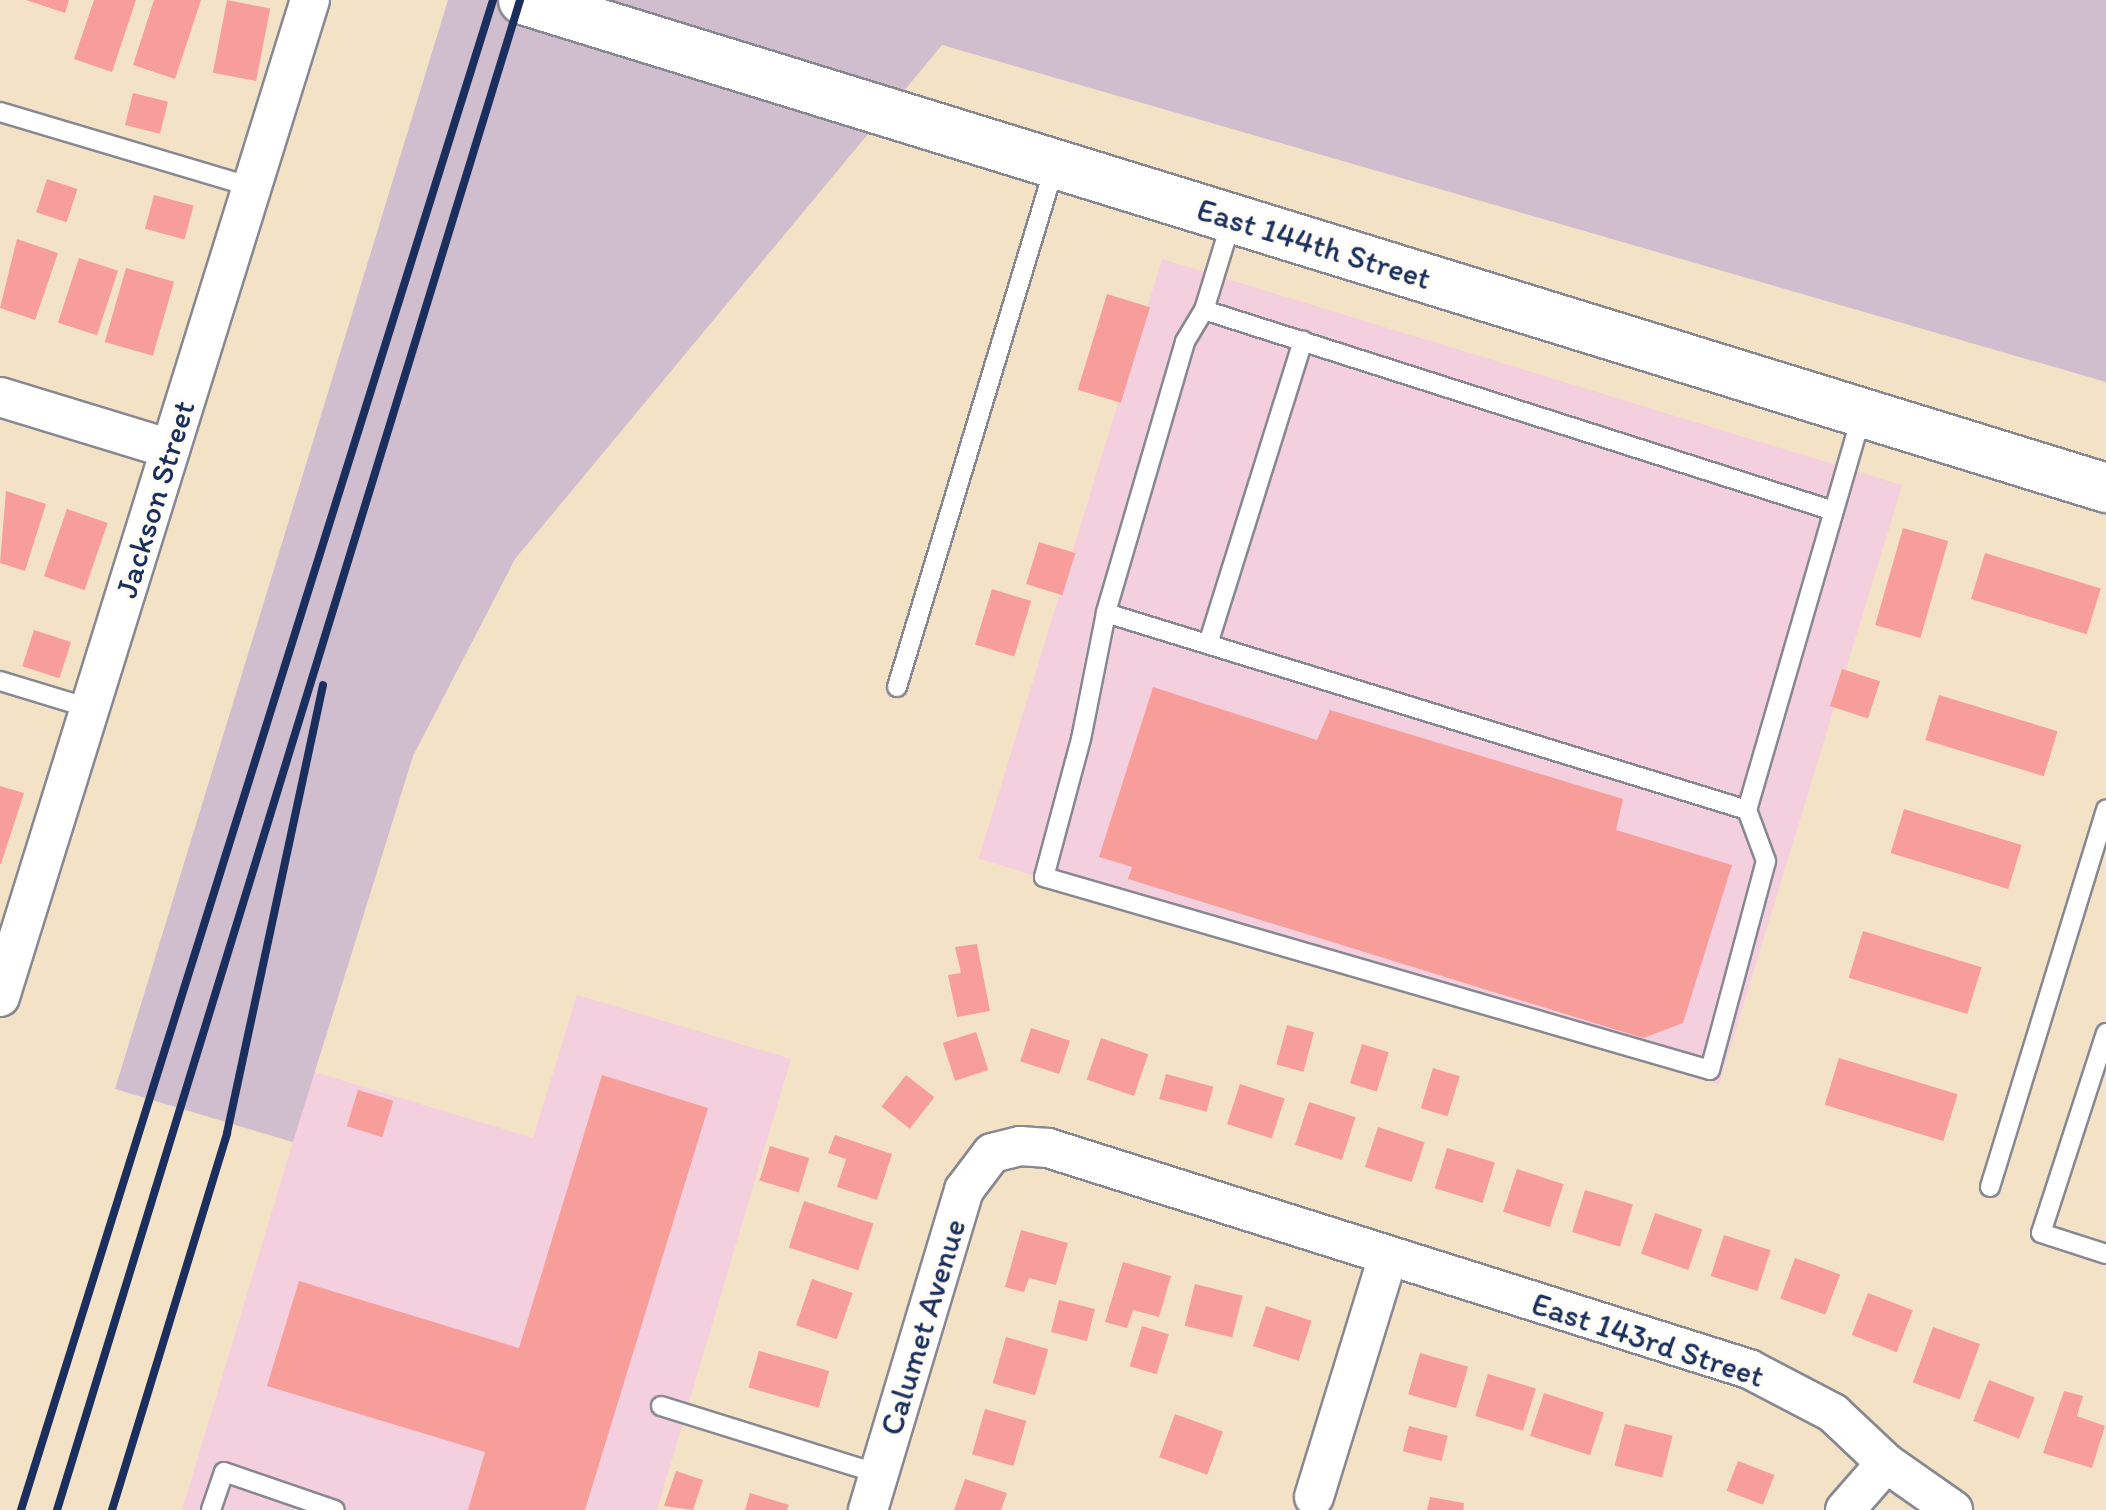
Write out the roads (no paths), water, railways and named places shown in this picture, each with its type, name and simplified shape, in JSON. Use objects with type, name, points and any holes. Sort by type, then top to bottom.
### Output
[{"type":"street","name":"Jackson Street","points":[[0,997],[6,956],[90,708],[310,0]]},
{"type":"street","name":"East 144th Street","points":[[522,0],[2106,488]]},
{"type":"street","points":[[0,397],[170,450]]},
{"type":"street","name":"East 143rd Street","points":[[992,1153],[1048,1148],[1387,1259],[1749,1369],[1833,1413],[1886,1463],[1954,1510]]},
{"type":"street","name":"Calumet Avenue","points":[[868,1510],[964,1190],[992,1153]]},
{"type":"street","points":[[1314,1497],[1387,1259]]},
{"type":"street","points":[[1844,1510],[1886,1463]]},
{"type":"lane","points":[[0,112],[252,187]]},
{"type":"lane","points":[[897,687],[1055,164]]},
{"type":"lane","points":[[1232,219],[1204,310],[1185,342],[1106,612],[1082,739],[1044,877],[1710,1070],[1766,861],[1746,810],[1862,413]]},
{"type":"lane","points":[[1204,310],[1834,512]]},
{"type":"lane","points":[[1208,644],[1303,341]]},
{"type":"lane","points":[[1106,612],[1746,810]]},
{"type":"lane","points":[[0,680],[90,708]]},
{"type":"lane","points":[[1990,1187],[2106,809]]},
{"type":"lane","points":[[2106,1033],[2042,1233],[2106,1254]]},
{"type":"lane","points":[[661,1406],[879,1474]]},
{"type":"lane","points":[[212,1510],[224,1472],[324,1508]]},
{"type":"railway","points":[[21,1510],[493,0]]},
{"type":"railway","points":[[57,1510],[520,0]]},
{"type":"railway","points":[[112,1510],[227,1133],[323,685]]}]
